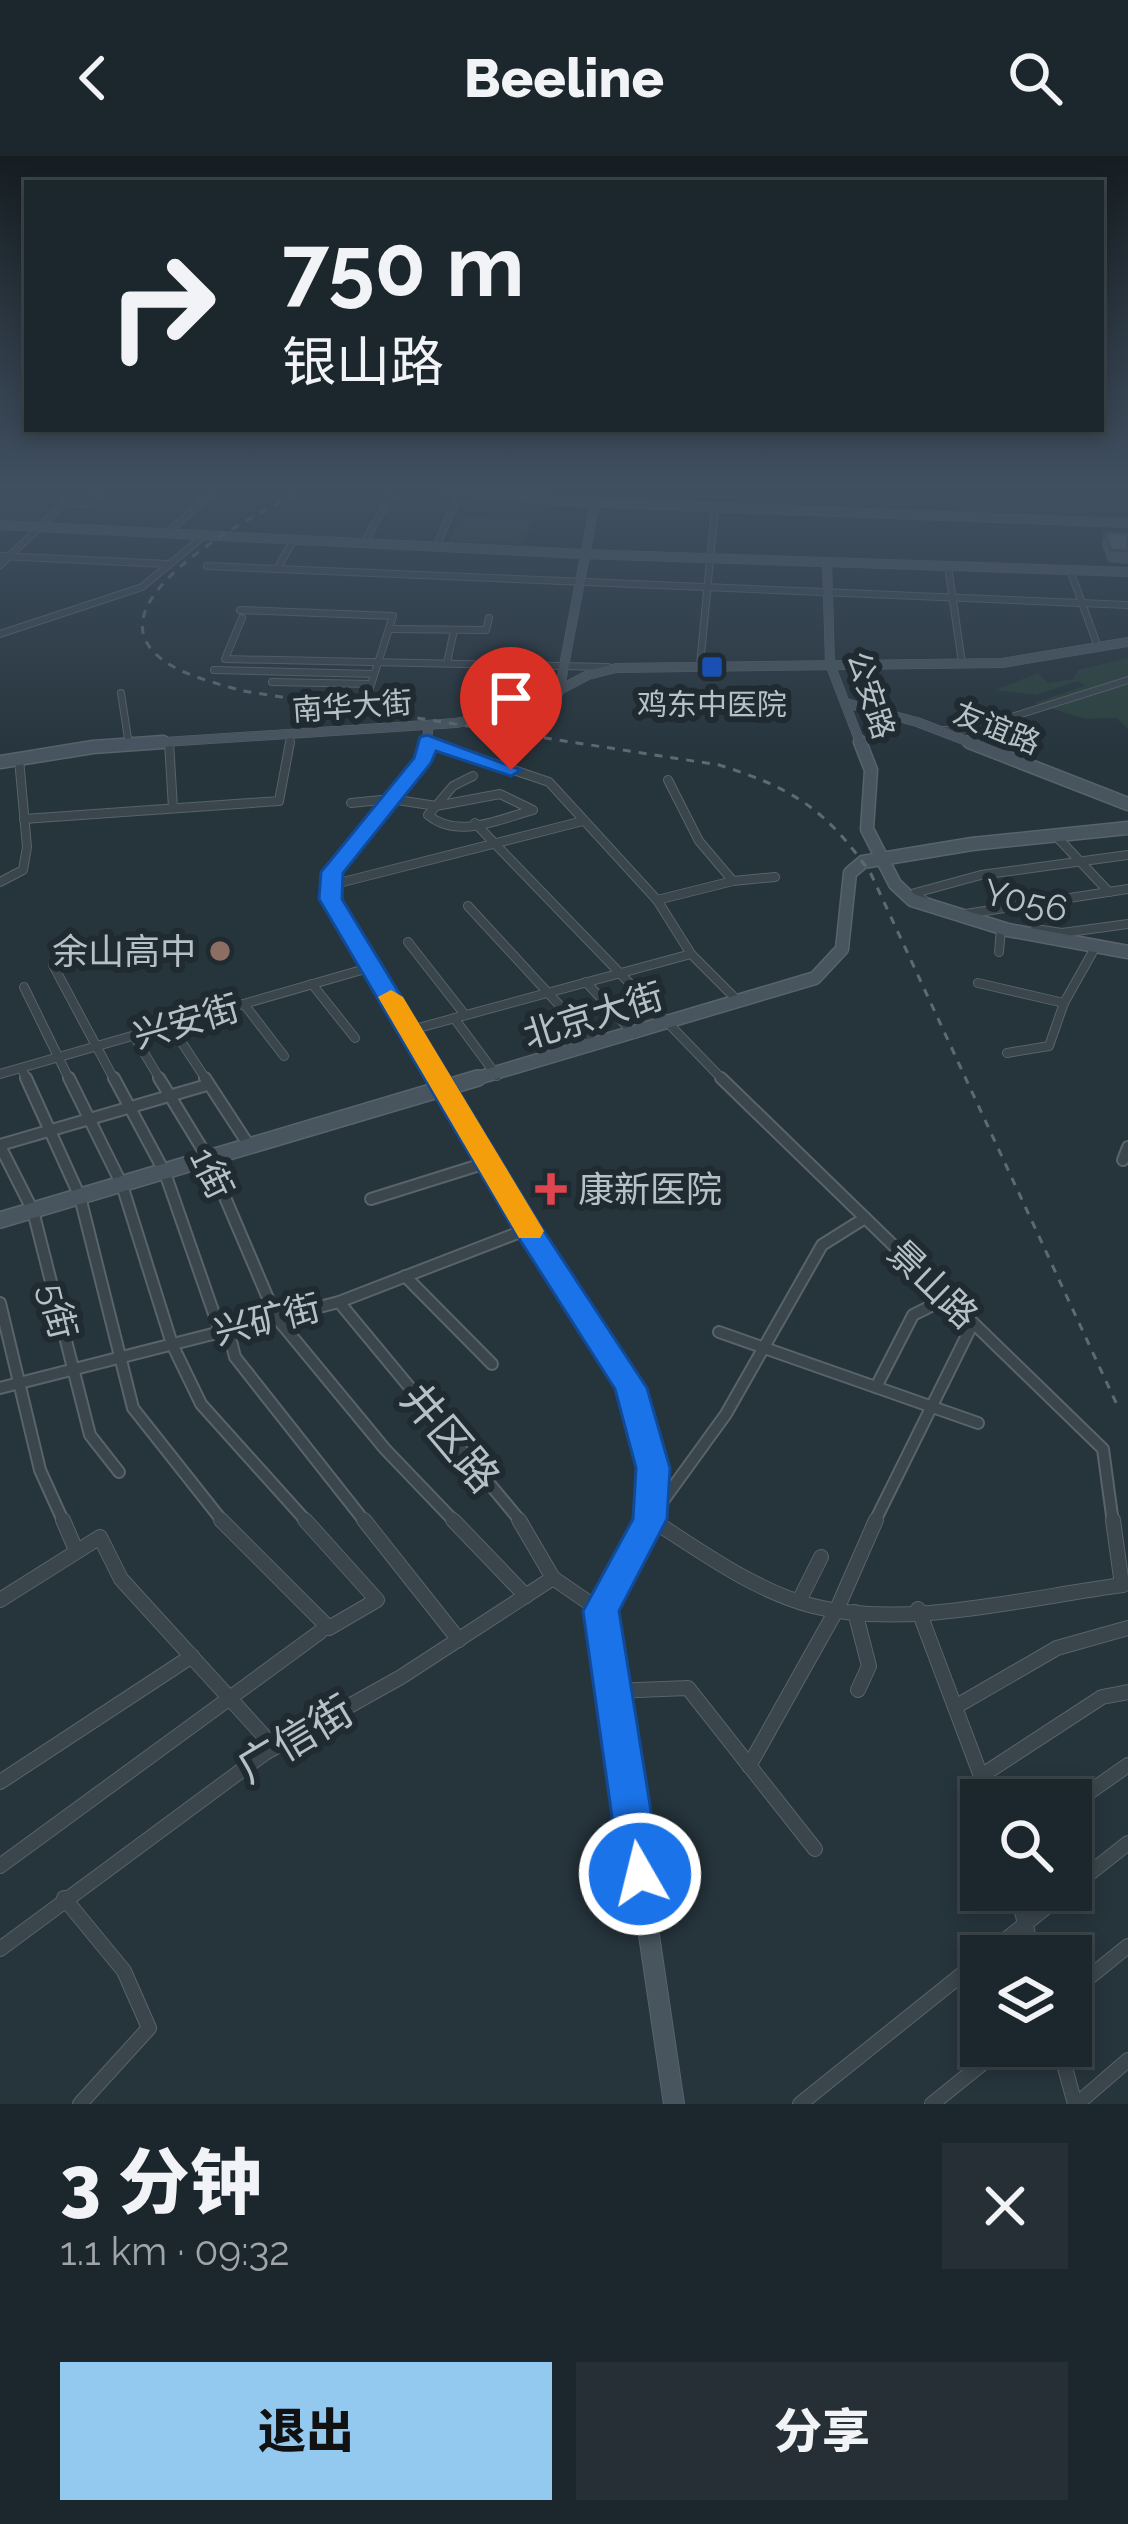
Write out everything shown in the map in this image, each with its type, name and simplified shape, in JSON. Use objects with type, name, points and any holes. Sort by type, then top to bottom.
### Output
[{"type":"street","points":[[0,634],[142,587],[150,580]]},
{"type":"street","points":[[511,580],[1128,605]]},
{"type":"street","points":[[559,692],[579,580]]},
{"type":"street","points":[[700,665],[707,580]]},
{"type":"street","name":"公安路","points":[[828,580],[830,664],[871,770],[867,829],[895,884],[912,900]]},
{"type":"street","points":[[950,580],[962,663]]},
{"type":"street","points":[[1074,580],[1097,647]]},
{"type":"street","points":[[272,682],[370,687],[379,662],[393,616],[241,614],[225,659],[379,662],[447,663],[616,668]]},
{"type":"street","points":[[389,629],[486,630],[489,618]]},
{"type":"street","points":[[447,663],[454,630]]},
{"type":"street","name":"南华大街","points":[[0,762],[169,742],[291,734],[428,733],[521,710],[588,674],[616,668],[1002,663],[1128,642]]},
{"type":"street","points":[[214,670],[374,674]]},
{"type":"street","points":[[937,730],[974,729],[1128,680]]},
{"type":"street","points":[[121,693],[129,745]]},
{"type":"street","name":"友谊路","points":[[846,703],[937,730],[1128,804]]},
{"type":"street","points":[[650,1519],[653,1468],[631,1388],[528,1229],[331,899],[332,872],[424,759],[428,733],[549,782],[657,900],[691,954],[739,1002]]},
{"type":"street","points":[[24,819],[279,800],[291,734]]},
{"type":"street","points":[[169,742],[173,808]]},
{"type":"street","points":[[0,882],[23,870],[19,759]]},
{"type":"street","points":[[351,803],[391,800],[436,806],[499,792],[522,798],[532,810],[448,830],[428,815],[436,806],[458,780],[472,776]]},
{"type":"street","points":[[668,780],[699,841],[733,881]]},
{"type":"street","points":[[331,885],[583,821]]},
{"type":"street","name":"景山路","points":[[475,823],[665,1024],[1103,1449],[1125,1584]]},
{"type":"street","points":[[882,857],[1128,828]]},
{"type":"street","points":[[1056,836],[1108,892]]},
{"type":"street","points":[[930,906],[915,893],[982,875],[1128,855]]},
{"type":"street","name":"北京大街","points":[[0,1220],[448,1091],[815,978],[838,961],[849,939],[848,908],[855,888],[850,873],[863,862],[882,857]]},
{"type":"street","points":[[657,900],[733,881],[775,877]]},
{"type":"street","points":[[963,914],[1128,890]]},
{"type":"street","name":"Y056","points":[[912,900],[1001,928],[1128,952]]},
{"type":"street","points":[[468,907],[596,1045]]},
{"type":"street","points":[[963,914],[1062,933],[1128,924]]},
{"type":"street","points":[[999,952],[1001,928]]},
{"type":"street","points":[[408,943],[465,1015]]},
{"type":"street","points":[[1007,1053],[1049,1046],[1064,1003],[1096,946]]},
{"type":"street","points":[[411,1030],[691,954]]},
{"type":"street","points":[[53,965],[165,1172],[236,1357],[459,1640]]},
{"type":"street","name":"兴安街","points":[[0,1074],[372,967]]},
{"type":"street","points":[[586,982],[634,1034]]},
{"type":"street","points":[[978,982],[1064,1003]]},
{"type":"street","points":[[312,984],[355,1038]]},
{"type":"street","points":[[22,1070],[80,1197],[133,1408],[223,1522],[328,1628],[376,1600],[201,1404],[172,1344],[122,1185],[24,987]]},
{"type":"street","points":[[244,1004],[284,1056]]},
{"type":"street","points":[[454,1018],[497,1076]]},
{"type":"street","points":[[171,1026],[250,1148]]},
{"type":"street","name":"1街","points":[[134,1036],[209,1160],[276,1317],[385,1449],[526,1596]]},
{"type":"street","points":[[0,1146],[207,1085]]},
{"type":"street","name":"5街","points":[[0,1146],[33,1211],[90,1435],[119,1472]]},
{"type":"street","points":[[371,1198],[489,1162]]},
{"type":"street","points":[[674,2104],[601,1611],[650,1519],[726,1414],[822,1244],[865,1218]]},
{"type":"street","name":"兴矿街","points":[[0,1388],[339,1302],[528,1229]]},
{"type":"street","points":[[405,1276],[492,1364]]},
{"type":"street","points":[[876,1388],[913,1315],[947,1298]]},
{"type":"street","name":"井区路","points":[[339,1302],[521,1522],[553,1578]]},
{"type":"street","points":[[0,1303],[40,1470],[76,1550]]},
{"type":"street","points":[[749,1766],[837,1610],[974,1323]]},
{"type":"street","points":[[719,1332],[978,1423]]},
{"type":"street","points":[[650,1519],[742,1578],[837,1610],[918,1609],[1125,1584]]},
{"type":"street","points":[[0,1600],[100,1537],[121,1580],[274,1747]]},
{"type":"street","points":[[800,1600],[820,1557]]},
{"type":"street","points":[[553,1578],[601,1611]]},
{"type":"street","name":"广信街","points":[[0,1948],[274,1747],[459,1640],[553,1578]]},
{"type":"street","points":[[918,1609],[982,1779]]},
{"type":"street","points":[[855,1612],[869,1666],[858,1690]]},
{"type":"street","points":[[955,1707],[1057,1648],[1128,1628]]},
{"type":"street","points":[[0,1866],[320,1631]]},
{"type":"street","points":[[0,1782],[192,1656]]},
{"type":"street","points":[[613,1691],[688,1688],[815,1849]]},
{"type":"street","points":[[981,1776],[1102,1697],[1128,1693]]},
{"type":"street","points":[[1092,1790],[1128,1765]]},
{"type":"street","points":[[1092,1872],[1128,1843]]},
{"type":"street","points":[[64,1898],[124,1971],[149,2028],[80,2104]]},
{"type":"street","points":[[1022,1911],[1028,1935]]},
{"type":"street","points":[[1011,1935],[1042,1911]]},
{"type":"street","points":[[1092,1975],[1128,1946]]},
{"type":"street","points":[[800,2104],[960,1976]]},
{"type":"street","points":[[1065,2067],[1076,2104],[1128,2060]]},
{"type":"street","points":[[932,2104],[978,2067]]},
{"type":"green space","points":[[1128,658],[1128,729],[1117,718],[1085,719],[1034,703],[1085,686],[1078,681],[1036,695],[995,690],[1038,673],[1048,683],[1073,679],[1078,670]]},
{"type":"railway","points":[[168,580],[144,617],[145,639],[162,659],[188,674],[243,691],[719,765],[768,783],[823,817],[871,874],[1118,1407]]},
{"type":"slow traffic","points":[[391,997],[529,1231]]},
{"type":"place","name":"鸡东中医院","points":[[712,667]]},
{"type":"place","name":"余山高中","points":[[220,951]]},
{"type":"place","name":"康新医院","points":[[551,1189]]},
{"type":"route","points":[[511,770],[427,741],[424,759],[332,872],[331,899],[528,1229],[631,1388],[653,1468],[650,1519],[601,1611],[640,1874]]}]
